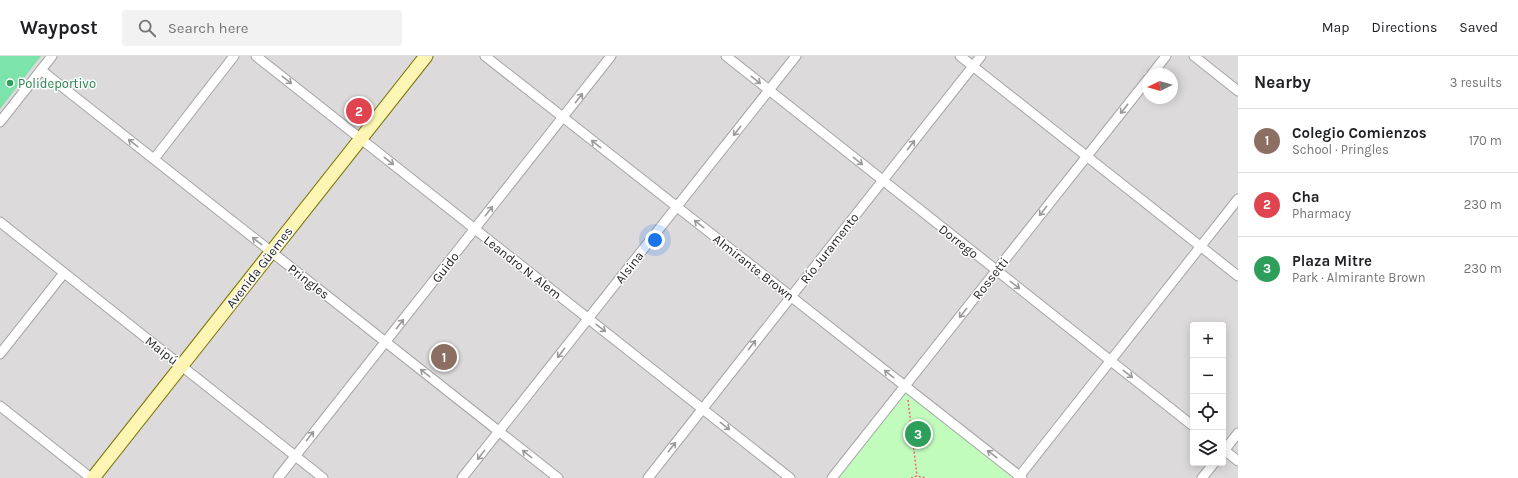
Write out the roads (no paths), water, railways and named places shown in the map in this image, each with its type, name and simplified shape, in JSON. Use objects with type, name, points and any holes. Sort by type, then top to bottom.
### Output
[{"type":"main road","name":"Avenida Güemes","points":[[92,478],[426,56]]},
{"type":"street","points":[[0,122],[52,56]]},
{"type":"street","points":[[154,159],[234,56]]},
{"type":"street","name":"Leandro N. Alem","points":[[256,56],[790,478]]},
{"type":"street","name":"Almirante Brown","points":[[485,56],[562,118],[791,296],[906,390],[1020,477]]},
{"type":"street","name":"Guido","points":[[278,478],[611,56]]},
{"type":"street","name":"Dorrego","points":[[726,56],[1190,424]]},
{"type":"street","name":"Alsina","points":[[462,478],[796,56]]},
{"type":"street","points":[[960,56],[1238,276]]},
{"type":"street","name":"Río Juramento","points":[[648,478],[981,56]]},
{"type":"street","points":[[1157,68],[1166,56]]},
{"type":"street","points":[[1194,56],[1238,91]]},
{"type":"street","name":"Pringles","points":[[41,70],[558,478]]},
{"type":"street","name":"Rossetti","points":[[832,478],[906,390],[997,270],[1142,87]]},
{"type":"street","points":[[1020,477],[1110,360],[1238,199]]},
{"type":"street","name":"Maipú","points":[[0,222],[323,478]]},
{"type":"street","points":[[0,354],[64,273]]},
{"type":"street","points":[[0,406],[92,478]]},
{"type":"street","points":[[1226,447],[1238,433]]},
{"type":"street","points":[[1226,452],[1238,461]]},
{"type":"street","points":[[1202,478],[1212,466]]},
{"type":"place","name":"Polideportivo","points":[[10,83]]},
{"type":"place","name":"Cha","points":[[359,111]]},
{"type":"place","name":"Colegio Comienzos","points":[[444,357]]},
{"type":"place","name":"Plaza Mitre","points":[[918,434]]}]
